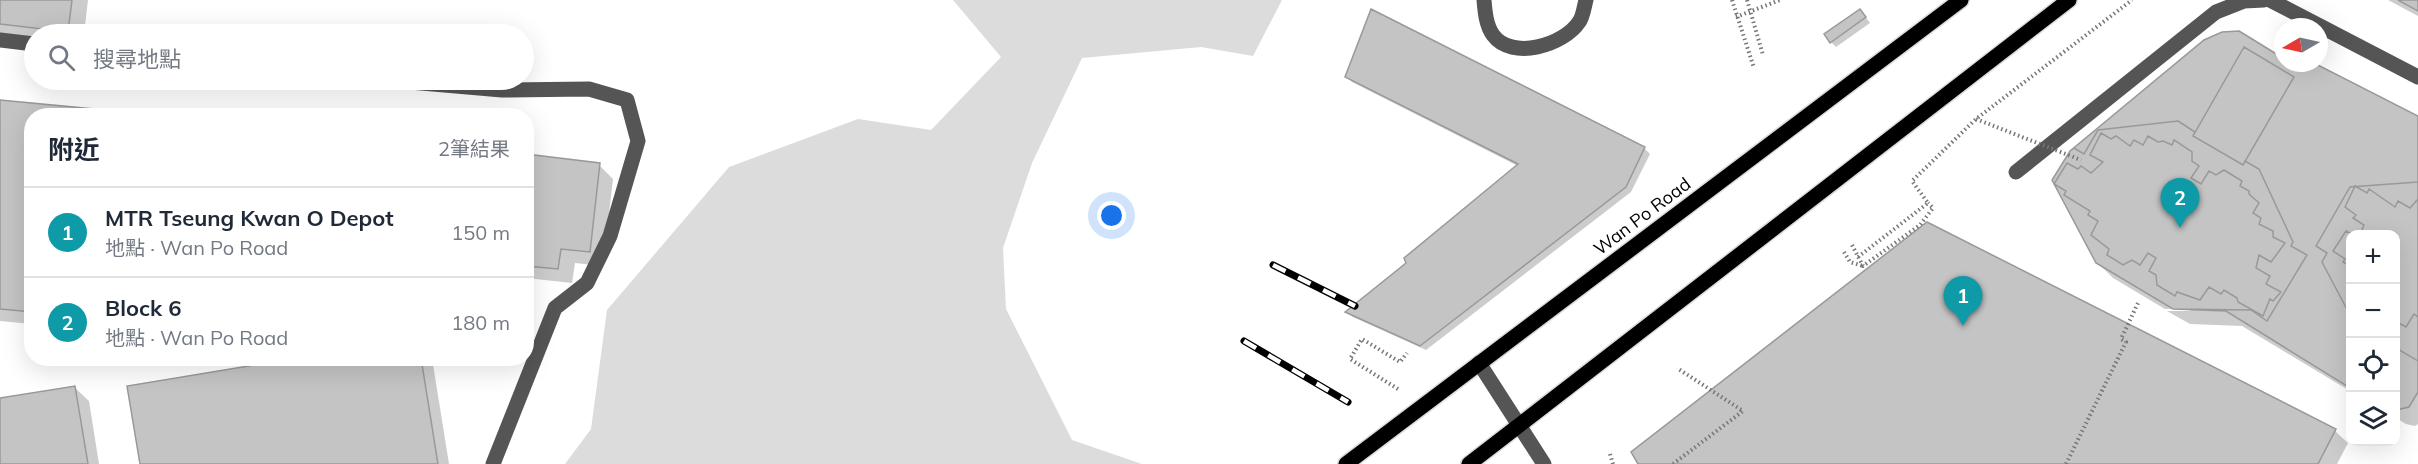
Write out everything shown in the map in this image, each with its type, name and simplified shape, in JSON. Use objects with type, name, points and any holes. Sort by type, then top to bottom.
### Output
[{"type":"main road","name":"Wan Po Road","points":[[1346,464],[1961,0]]},
{"type":"main road","points":[[1469,464],[2069,0]]},
{"type":"street","points":[[1484,0],[1488,26],[1495,38],[1521,49],[1539,47],[1557,41],[1579,22],[1589,0]]},
{"type":"street","points":[[2016,172],[2216,12],[2244,1],[2264,0]]},
{"type":"street","points":[[2270,0],[2418,77]]},
{"type":"street","points":[[0,40],[24,43]]},
{"type":"street","points":[[534,90],[589,89],[627,100],[638,141],[610,236],[587,283],[555,308],[534,362]]},
{"type":"street","points":[[1479,363],[1544,464]]},
{"type":"street","points":[[494,464],[532,366]]},
{"type":"path","points":[[1732,0],[1754,68]]},
{"type":"path","points":[[1747,0],[1763,55]]},
{"type":"path","points":[[1736,17],[1780,0]]},
{"type":"path","points":[[1863,266],[1920,225],[1933,208],[1912,181],[1976,119],[2132,0]]},
{"type":"path","points":[[1976,119],[2081,160]]},
{"type":"path","points":[[1858,257],[1928,203]]},
{"type":"path","points":[[1852,245],[1863,266]]},
{"type":"path","points":[[1844,252],[1851,262],[1863,266]]},
{"type":"path","points":[[2066,464],[2127,342],[2121,339],[2138,303]]},
{"type":"path","points":[[1398,389],[1350,359],[1362,339],[1400,362],[1407,353]]},
{"type":"path","points":[[1673,464],[1743,411],[1677,368]]},
{"type":"path","points":[[1610,454],[1613,464]]},
{"type":"shaded area","points":[[953,0],[1282,0],[1253,56],[1201,47],[1082,58],[1032,163],[1003,248],[1006,309],[1072,440],[1142,464],[565,464],[591,429],[607,310],[729,167],[858,119],[931,130],[1001,57]]},
{"type":"building","points":[[0,0],[72,0],[69,24],[24,24],[24,27],[0,24]]},
{"type":"building","points":[[2398,0],[2418,0],[2418,11]]},
{"type":"building","points":[[1371,9],[1645,147],[1626,187],[1420,346],[1345,312],[1406,263],[1404,258],[1518,164],[1345,77]]},
{"type":"building","points":[[1860,9],[1866,17],[1830,43],[1824,34]]},
{"type":"building","points":[[2239,31],[2274,52],[2274,72],[2328,72],[2328,70],[2418,116],[2418,392],[2409,407],[2400,409],[2400,230],[2346,230],[2346,386],[2226,311],[2173,309],[2096,263],[2052,180],[2070,151],[2204,40],[2222,32]]},
{"type":"building","points":[[2244,47],[2274,65],[2274,72],[2286,72],[2294,77],[2243,165],[2193,136]]},
{"type":"building","points":[[0,100],[84,108],[24,108],[24,311],[0,309]]},
{"type":"building","points":[[2178,121],[2195,132],[2193,136],[2243,165],[2245,161],[2259,169],[2293,242],[2291,246],[2307,255],[2267,321],[2251,310],[2173,309],[2096,263],[2052,180],[2070,151],[2074,148],[2084,154],[2098,130]]},
{"type":"building","points":[[2101,133],[2111,139],[2116,136],[2130,146],[2134,140],[2143,145],[2148,136],[2158,142],[2163,141],[2172,145],[2174,140],[2192,152],[2192,161],[2199,166],[2191,178],[2201,184],[2209,171],[2216,175],[2224,170],[2242,181],[2240,186],[2249,191],[2249,194],[2259,203],[2253,213],[2261,218],[2259,224],[2273,231],[2273,237],[2285,243],[2271,262],[2259,255],[2256,268],[2270,276],[2266,284],[2281,292],[2273,301],[2270,299],[2263,316],[2238,302],[2237,298],[2224,290],[2221,294],[2209,287],[2200,300],[2177,292],[2175,296],[2157,285],[2156,275],[2149,271],[2156,258],[2148,253],[2140,265],[2132,260],[2123,265],[2107,255],[2109,249],[2091,235],[2098,221],[2088,215],[2090,211],[2064,195],[2066,191],[2054,184],[2067,163],[2078,169],[2081,166],[2091,173],[2103,162],[2090,155]]},
{"type":"building","points":[[534,155],[600,163],[590,252],[561,249],[558,269],[534,267]]},
{"type":"building","points":[[2418,182],[2418,361],[2400,350],[2400,230],[2346,230],[2346,307],[2322,262],[2327,253],[2316,246],[2350,187]]},
{"type":"building","points":[[2355,186],[2367,193],[2369,189],[2395,207],[2398,201],[2410,208],[2418,199],[2418,317],[2414,314],[2406,327],[2400,324],[2400,230],[2362,230],[2364,225],[2353,218],[2356,215],[2345,207]]},
{"type":"building","points":[[1927,222],[2336,429],[2318,464],[1638,464],[1631,452]]},
{"type":"building","points":[[2346,231],[2346,264],[2343,262],[2345,259],[2333,251]]},
{"type":"building","points":[[248,366],[422,366],[438,464],[140,464],[127,386]]},
{"type":"building","points":[[75,386],[88,464],[0,464],[0,398]]},
{"type":"railway","points":[[1273,265],[1355,306]]},
{"type":"railway","points":[[1244,341],[1348,402]]},
{"type":"place","name":"Block 6","points":[[2180,228]]},
{"type":"place","name":"MTR Tseung Kwan O Depot","points":[[1963,326]]}]
